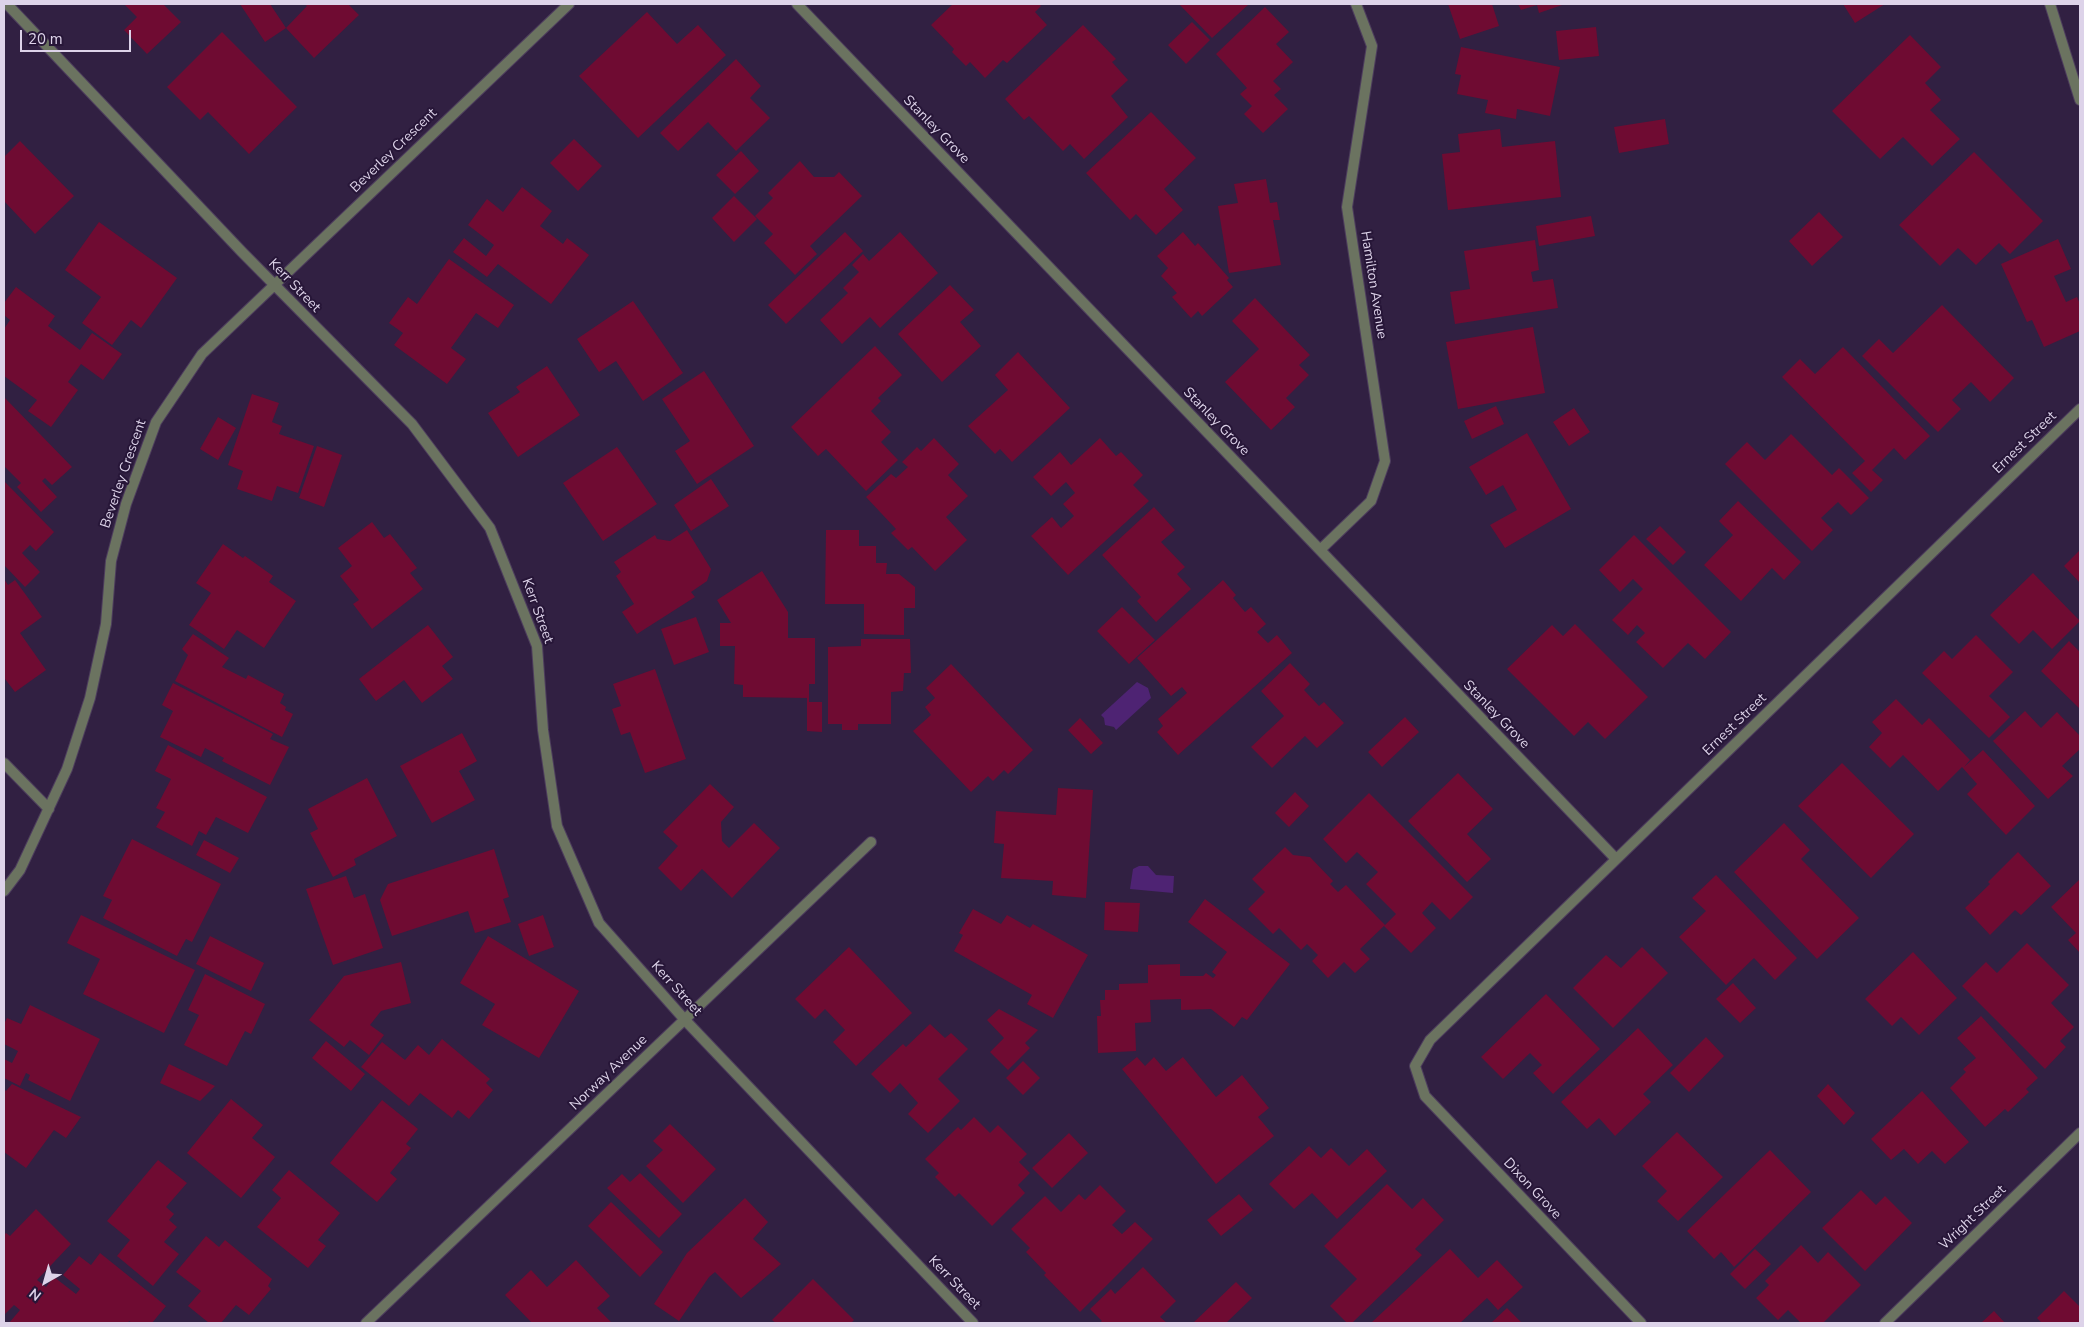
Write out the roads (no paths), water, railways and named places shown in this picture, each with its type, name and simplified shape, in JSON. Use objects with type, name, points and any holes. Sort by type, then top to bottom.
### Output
[{"type":"street","name":"Kerr Street","points":[[7,4],[274,284],[412,424],[490,528],[537,646],[543,730],[557,826],[599,923],[685,1020],[973,1323]]},
{"type":"street","name":"Beverley Crescent","points":[[4,891],[20,870],[67,769],[90,698],[106,624],[111,560],[126,504],[156,422],[202,354],[569,4]]},
{"type":"street","name":"Stanley Grove","points":[[797,4],[1616,859]]},
{"type":"street","name":"Hamilton Avenue","points":[[1320,550],[1371,501],[1385,460],[1347,207],[1372,46],[1356,4]]},
{"type":"street","points":[[2051,4],[2080,100]]},
{"type":"street","name":"Ernest Street","points":[[1415,1066],[1430,1040],[2080,409]]},
{"type":"street","points":[[4,762],[49,809]]},
{"type":"street","name":"Norway Avenue","points":[[366,1323],[871,842]]},
{"type":"street","name":"Dixon Grove","points":[[1415,1066],[1425,1096],[1640,1323]]},
{"type":"street","name":"Wright Street","points":[[1885,1323],[2080,1133]]}]
